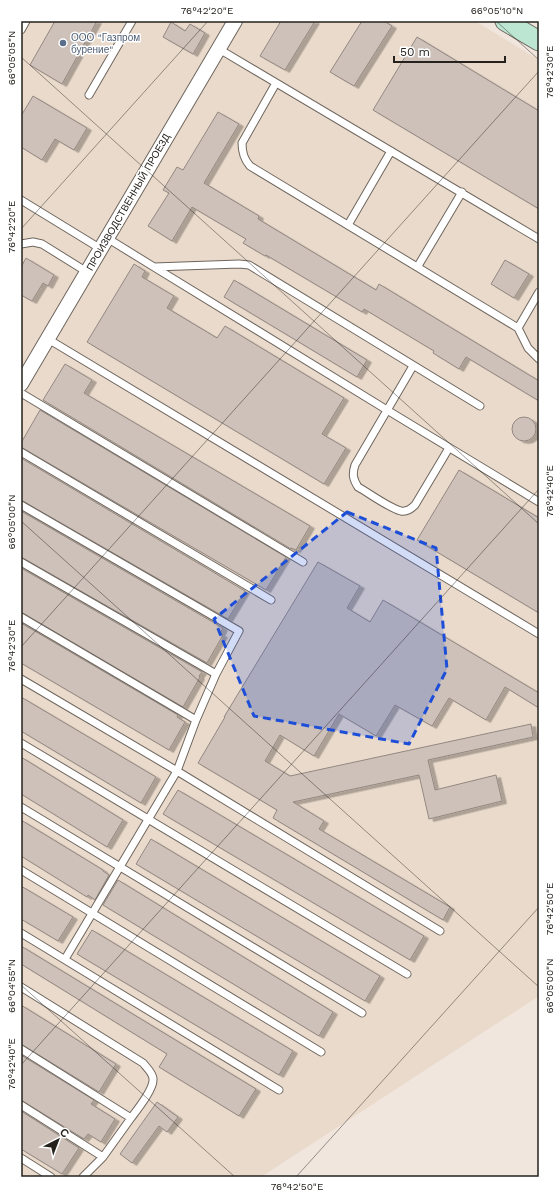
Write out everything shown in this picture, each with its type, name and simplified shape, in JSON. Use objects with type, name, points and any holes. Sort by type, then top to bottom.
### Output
[{"type":"main road","points":[[505,21],[539,41]]},
{"type":"street","name":"ПРОИЗВОДСТВЕННЫЙ ПРОЕЗД","points":[[21,384],[235,21]]},
{"type":"lane","points":[[21,30],[26,21]]},
{"type":"lane","points":[[89,95],[132,21]]},
{"type":"lane","points":[[219,49],[539,239]]},
{"type":"lane","points":[[276,83],[242,143],[244,159],[250,166],[418,266],[518,328],[528,348],[539,359]]},
{"type":"lane","points":[[348,224],[391,151]]},
{"type":"lane","points":[[418,266],[462,192]]},
{"type":"lane","points":[[21,200],[104,244],[154,267],[539,502]]},
{"type":"lane","points":[[21,244],[33,242],[42,244],[88,272]]},
{"type":"lane","points":[[154,267],[239,264],[249,265],[480,406]]},
{"type":"lane","points":[[518,328],[539,292]]},
{"type":"lane","points":[[48,339],[539,634]]},
{"type":"lane","points":[[413,366],[355,465],[352,474],[354,482],[358,487],[393,508],[402,511],[410,510],[415,505],[450,448]]},
{"type":"lane","points":[[21,393],[303,562]]},
{"type":"lane","points":[[21,452],[271,600]]},
{"type":"lane","points":[[21,505],[238,631],[216,674],[196,720],[177,771],[121,868],[92,913],[65,960]]},
{"type":"lane","points":[[21,562],[216,674]]},
{"type":"lane","points":[[21,617],[196,720]]},
{"type":"lane","points":[[21,679],[177,771],[440,931]]},
{"type":"lane","points":[[21,742],[407,974]]},
{"type":"lane","points":[[21,807],[362,1013]]},
{"type":"lane","points":[[21,870],[321,1052]]},
{"type":"lane","points":[[21,933],[279,1090]]},
{"type":"lane","points":[[21,987],[143,1063],[150,1071],[153,1079],[151,1088],[131,1118],[103,1157],[83,1177]]},
{"type":"lane","points":[[21,1049],[131,1118]]},
{"type":"lane","points":[[21,1105],[103,1157]]},
{"type":"lane","points":[[21,1158],[51,1177]]},
{"type":"highlighted area","points":[[347,512],[436,548],[447,669],[409,744],[254,716],[214,619]]},
{"type":"shaded area","points":[[21,21],[475,21],[539,60],[539,996],[261,1177],[21,1177]]},
{"type":"building","name":"ООО \"Газпром бурение\"","points":[[55,21],[97,21],[62,84],[30,65]]},
{"type":"building","points":[[281,21],[315,21],[285,70],[260,56]]},
{"type":"building","points":[[362,21],[384,21],[392,26],[354,86],[330,72]]},
{"type":"building","points":[[171,22],[185,31],[190,24],[205,33],[193,54],[163,37]]},
{"type":"building","points":[[417,37],[539,111],[539,209],[373,110]]},
{"type":"building","points":[[33,96],[87,128],[74,150],[55,139],[42,160],[21,147],[21,116]]},
{"type":"building","points":[[218,112],[239,124],[204,183],[259,216],[258,219],[376,290],[379,284],[539,381],[539,401],[466,357],[459,369],[433,353],[434,351],[364,309],[362,312],[243,243],[246,239],[192,207],[172,241],[148,226],[169,193],[163,190],[177,167],[183,170]]},
{"type":"building","points":[[26,258],[54,275],[48,286],[43,283],[32,301],[21,295],[21,267]]},
{"type":"building","points":[[505,260],[529,274],[514,298],[491,284]]},
{"type":"building","points":[[134,264],[145,271],[142,277],[174,296],[167,308],[217,338],[225,326],[344,398],[322,434],[346,448],[324,484],[87,342]]},
{"type":"building","points":[[234,280],[367,360],[357,377],[224,297]]},
{"type":"building","points":[[65,364],[92,380],[84,393],[310,526],[296,550],[291,549],[43,400]]},
{"type":"building","points":[[40,410],[286,557],[266,590],[21,447],[21,443]]},
{"type":"building","points":[[524,417],[532,421],[536,429],[532,437],[524,441],[516,437],[512,429],[516,421]]},
{"type":"building","points":[[21,458],[245,591],[228,619],[21,500]]},
{"type":"building","points":[[459,470],[539,518],[539,613],[417,540]]},
{"type":"building","points":[[21,511],[223,628],[220,634],[223,635],[207,663],[21,557]]},
{"type":"building","points":[[318,562],[360,586],[347,608],[370,622],[383,600],[539,693],[539,708],[505,687],[486,720],[449,698],[432,726],[395,705],[376,736],[339,714],[314,756],[280,735],[265,761],[290,776],[531,724],[533,737],[428,760],[435,790],[496,775],[502,801],[429,819],[419,775],[293,802],[324,821],[319,829],[450,907],[443,920],[273,818],[277,810],[198,763],[224,717]]},
{"type":"building","points":[[21,568],[202,672],[183,707],[21,612]]},
{"type":"building","points":[[21,623],[178,715],[177,717],[185,722],[169,750],[21,663]]},
{"type":"building","points":[[21,697],[156,777],[141,803],[21,731]]},
{"type":"building","points":[[21,757],[123,820],[107,847],[21,794]]},
{"type":"building","points":[[178,790],[424,936],[410,960],[163,814]]},
{"type":"building","points":[[21,820],[109,875],[95,900],[88,895],[87,897],[21,856]]},
{"type":"building","points":[[151,839],[380,976],[365,1001],[136,864]]},
{"type":"building","points":[[118,880],[333,1012],[319,1036],[103,905]]},
{"type":"building","points":[[21,886],[73,917],[58,941],[21,919]]},
{"type":"building","points":[[92,930],[293,1051],[279,1075],[77,954]]},
{"type":"building","points":[[21,946],[256,1089],[239,1116],[159,1067],[167,1054],[21,964]]},
{"type":"building","points":[[21,1005],[116,1064],[99,1092],[21,1044]]},
{"type":"building","points":[[21,1055],[94,1100],[91,1104],[115,1119],[101,1142],[88,1134],[84,1139],[21,1100]]},
{"type":"building","points":[[157,1102],[178,1117],[167,1132],[159,1126],[132,1163],[120,1154]]},
{"type":"building","points":[[21,1111],[79,1148],[62,1174],[21,1149]]},
{"type":"place","name":"ООО \"Газпром бурение\"","points":[[63,43]]}]
